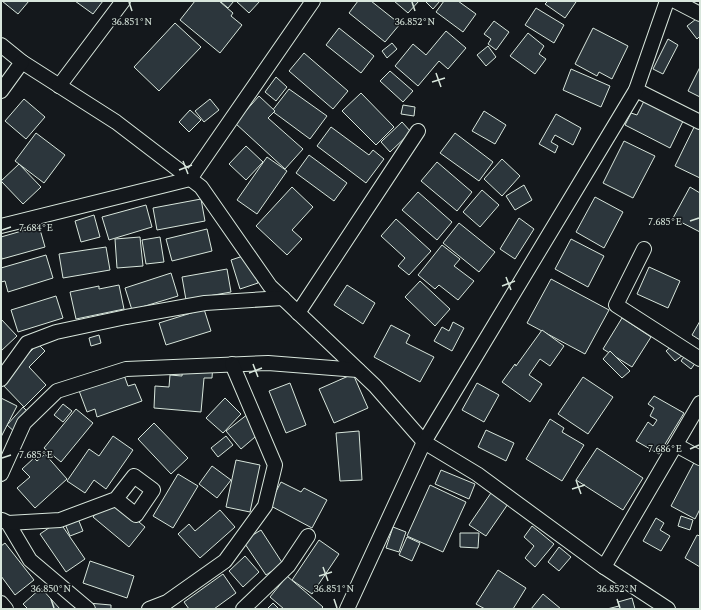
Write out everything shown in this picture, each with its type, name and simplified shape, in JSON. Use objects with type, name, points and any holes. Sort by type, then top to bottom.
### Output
[{"type":"street","points":[[59,86],[123,1]]},
{"type":"street","points":[[1,226],[190,179],[313,1]]},
{"type":"street","points":[[347,609],[424,442],[636,90],[667,1]]},
{"type":"street","points":[[676,1],[700,14]]},
{"type":"street","points":[[1,46],[22,62],[116,122],[201,187],[270,286],[375,386],[424,442],[477,474],[604,567],[668,609]]},
{"type":"street","points":[[1,91],[22,62]]},
{"type":"street","points":[[636,90],[700,122]]},
{"type":"street","points":[[298,313],[418,131]]},
{"type":"street","points":[[644,249],[616,305],[700,359]]},
{"type":"street","points":[[1,379],[26,344],[56,332],[126,317],[205,303],[282,298]]},
{"type":"street","points":[[1,474],[24,423],[57,390],[126,369],[268,363],[358,370]]},
{"type":"street","points":[[149,609],[167,602],[225,561],[265,506],[275,465],[232,364]]},
{"type":"street","points":[[604,567],[700,403]]},
{"type":"street","points":[[676,445],[700,458]]},
{"type":"street","points":[[4,522],[60,520],[116,499]]},
{"type":"street","points":[[4,522],[30,560],[88,609]]},
{"type":"street","points":[[243,609],[288,566],[308,536]]},
{"type":"street","points":[[1,603],[6,609]]},
{"type":"building","points":[[2,1],[29,1],[18,14]]},
{"type":"building","points":[[75,1],[103,1],[93,14]]},
{"type":"building","points":[[195,1],[219,1],[233,13],[231,16],[242,25],[220,53],[180,20]]},
{"type":"building","points":[[234,1],[228,8],[221,2]]},
{"type":"building","points":[[236,1],[260,1],[249,13]]},
{"type":"building","points":[[358,1],[371,1],[400,24],[385,42],[349,13]]},
{"type":"building","points":[[394,1],[419,1],[408,13]]},
{"type":"building","points":[[425,1],[440,1],[433,9]]},
{"type":"building","points":[[444,1],[458,1],[476,14],[463,32],[436,12]]},
{"type":"building","points":[[548,1],[576,2],[565,18],[545,4]]},
{"type":"building","points":[[536,8],[564,25],[554,43],[525,25]]},
{"type":"building","points":[[700,16],[700,36],[697,39],[687,26]]},
{"type":"building","points":[[494,21],[509,32],[496,50],[488,44],[491,39],[484,34]]},
{"type":"building","points":[[175,23],[201,47],[159,91],[134,67]]},
{"type":"building","points":[[339,28],[374,56],[361,73],[326,45]]},
{"type":"building","points":[[593,28],[628,46],[612,79],[599,72],[597,76],[575,64]]},
{"type":"building","points":[[446,31],[466,48],[448,69],[439,61],[418,86],[395,66],[413,44],[426,55]]},
{"type":"building","points":[[528,33],[544,46],[539,54],[546,59],[535,74],[510,56]]},
{"type":"building","points":[[668,39],[678,45],[663,74],[653,69]]},
{"type":"building","points":[[392,43],[397,49],[387,58],[382,51]]},
{"type":"building","points":[[488,46],[496,57],[486,66],[477,55]]},
{"type":"building","points":[[304,53],[348,91],[333,109],[289,71]]},
{"type":"building","points":[[700,67],[700,97],[688,91]]},
{"type":"building","points":[[571,69],[610,86],[601,107],[563,90]]},
{"type":"building","points":[[390,71],[413,91],[403,102],[380,81]]},
{"type":"building","points":[[276,77],[287,87],[276,101],[265,92]]},
{"type":"building","points":[[289,89],[327,116],[310,139],[272,111]]},
{"type":"building","points":[[361,93],[394,127],[376,145],[342,111]]},
{"type":"building","points":[[259,96],[275,111],[268,118],[303,149],[285,169],[235,123]]},
{"type":"building","points":[[646,97],[685,117],[670,148],[625,125],[631,113],[637,115]]},
{"type":"building","points":[[24,99],[45,117],[26,139],[5,121]]},
{"type":"building","points":[[210,99],[219,110],[204,122],[195,111]]},
{"type":"building","points":[[403,105],[415,107],[414,116],[401,114]]},
{"type":"building","points":[[190,110],[201,120],[189,132],[179,122]]},
{"type":"building","points":[[484,111],[506,125],[495,144],[472,131]]},
{"type":"building","points":[[556,114],[581,128],[573,145],[555,135],[551,142],[558,146],[555,153],[539,144]]},
{"type":"building","points":[[700,115],[700,178],[675,166]]},
{"type":"building","points":[[402,122],[411,132],[390,152],[381,142]]},
{"type":"building","points":[[331,127],[369,155],[373,150],[384,159],[366,183],[317,146]]},
{"type":"building","points":[[36,133],[65,155],[44,183],[15,161]]},
{"type":"building","points":[[455,133],[493,162],[479,181],[440,153]]},
{"type":"building","points":[[624,141],[655,156],[633,198],[603,183]]},
{"type":"building","points":[[246,146],[263,162],[246,180],[229,164]]},
{"type":"building","points":[[309,155],[347,183],[334,201],[296,173]]},
{"type":"building","points":[[267,157],[287,171],[257,214],[237,200]]},
{"type":"building","points":[[502,159],[520,176],[502,196],[484,179]]},
{"type":"building","points":[[437,162],[472,192],[457,211],[421,181]]},
{"type":"building","points":[[19,164],[41,187],[23,204],[1,181]]},
{"type":"building","points":[[524,185],[532,200],[515,210],[506,196]]},
{"type":"building","points":[[292,187],[313,207],[292,230],[302,239],[287,255],[256,226]]},
{"type":"building","points":[[690,187],[700,193],[700,232],[673,218]]},
{"type":"building","points":[[482,190],[499,205],[480,227],[463,212]]},
{"type":"building","points":[[418,192],[452,222],[437,240],[402,210]]},
{"type":"building","points":[[595,197],[623,212],[604,248],[576,232]]},
{"type":"building","points":[[201,199],[205,221],[157,230],[153,208]]},
{"type":"building","points":[[146,205],[152,227],[109,240],[102,217]]},
{"type":"building","points":[[94,215],[100,237],[81,242],[75,221]]},
{"type":"building","points":[[519,218],[534,229],[515,259],[500,249]]},
{"type":"building","points":[[396,219],[431,251],[409,275],[398,266],[405,258],[381,236]]},
{"type":"building","points":[[459,223],[495,252],[479,272],[443,243]]},
{"type":"building","points":[[39,226],[45,247],[2,259],[1,237]]},
{"type":"building","points":[[207,229],[212,251],[172,261],[166,239]]},
{"type":"building","points":[[140,237],[143,266],[117,268],[115,239]]},
{"type":"building","points":[[160,237],[164,262],[146,264],[142,240]]},
{"type":"building","points":[[571,239],[604,256],[588,287],[555,269]]},
{"type":"building","points":[[442,245],[460,259],[454,266],[474,281],[458,300],[439,285],[435,289],[418,275]]},
{"type":"building","points":[[106,247],[110,270],[63,278],[59,254]]},
{"type":"building","points":[[249,254],[258,283],[240,289],[231,260]]},
{"type":"building","points":[[46,255],[53,278],[8,292],[5,281],[1,282],[1,268]]},
{"type":"building","points":[[649,267],[680,281],[668,308],[637,294]]},
{"type":"building","points":[[227,269],[231,292],[186,300],[182,277]]},
{"type":"building","points":[[171,273],[178,296],[132,310],[125,288]]},
{"type":"building","points":[[551,279],[609,310],[585,354],[527,323]]},
{"type":"building","points":[[420,281],[450,309],[435,326],[405,297]]},
{"type":"building","points":[[119,285],[124,309],[76,319],[70,292],[99,286],[99,289]]},
{"type":"building","points":[[347,285],[375,303],[363,324],[334,305]]},
{"type":"building","points":[[56,296],[63,318],[18,332],[11,310]]},
{"type":"building","points":[[204,309],[211,331],[166,345],[159,323]]},
{"type":"building","points":[[622,318],[651,337],[632,367],[603,349]]},
{"type":"building","points":[[1,319],[17,336],[1,351]]},
{"type":"building","points":[[700,321],[700,340],[692,335]]},
{"type":"building","points":[[453,322],[464,328],[452,351],[434,341],[442,327],[449,331]]},
{"type":"building","points":[[391,325],[410,335],[406,343],[434,357],[420,382],[374,357]]},
{"type":"building","points":[[542,330],[564,346],[550,366],[540,359],[529,375],[542,384],[530,402],[502,382],[515,364],[516,366]]},
{"type":"building","points":[[99,335],[101,343],[91,346],[89,338]]},
{"type":"building","points":[[38,344],[45,351],[29,367],[46,385],[24,407],[1,383],[1,381]]},
{"type":"building","points":[[674,344],[683,355],[675,361],[666,351]]},
{"type":"building","points":[[689,350],[699,358],[691,369],[681,361]]},
{"type":"building","points":[[610,351],[630,371],[622,378],[603,359]]},
{"type":"building","points":[[183,360],[213,363],[212,378],[204,378],[201,412],[154,408],[155,386],[169,387],[170,375],[182,376]]},
{"type":"building","points":[[120,364],[128,386],[135,384],[142,401],[97,417],[95,409],[87,412],[75,380]]},
{"type":"building","points":[[353,374],[368,408],[334,423],[319,389]]},
{"type":"building","points":[[583,377],[613,397],[588,434],[558,414]]},
{"type":"building","points":[[290,383],[306,425],[286,433],[269,391]]},
{"type":"building","points":[[477,383],[499,395],[484,422],[462,410]]},
{"type":"building","points":[[654,396],[684,413],[659,454],[636,441],[648,422],[653,426],[657,420],[650,416],[654,408],[648,404]]},
{"type":"building","points":[[1,398],[17,406],[1,437]]},
{"type":"building","points":[[225,398],[241,414],[223,433],[206,418]]},
{"type":"building","points":[[63,404],[72,411],[63,422],[54,415]]},
{"type":"building","points":[[23,407],[32,416],[16,433],[7,425]]},
{"type":"building","points":[[76,409],[93,423],[61,462],[44,448]]},
{"type":"building","points":[[248,414],[262,431],[241,449],[226,431]]},
{"type":"building","points":[[550,419],[564,428],[562,432],[584,445],[562,481],[526,459]]},
{"type":"building","points":[[154,423],[188,458],[171,474],[138,439]]},
{"type":"building","points":[[486,430],[514,443],[506,461],[478,447]]},
{"type":"building","points":[[359,431],[362,480],[340,481],[336,433]]},
{"type":"building","points":[[113,436],[133,450],[106,489],[94,480],[85,493],[67,481],[89,449],[99,456]]},
{"type":"building","points":[[226,436],[233,445],[218,457],[211,448]]},
{"type":"building","points":[[597,448],[643,478],[623,510],[576,480]]},
{"type":"building","points":[[45,454],[67,479],[35,508],[17,488],[30,477],[22,469],[34,458],[37,461]]},
{"type":"building","points":[[698,455],[700,456],[700,509],[695,519],[671,506]]},
{"type":"building","points":[[236,460],[260,465],[250,512],[226,507]]},
{"type":"building","points":[[212,466],[231,480],[217,498],[199,484]]},
{"type":"building","points":[[441,470],[475,484],[469,499],[435,484]]},
{"type":"building","points":[[178,474],[198,486],[173,528],[153,516]]},
{"type":"building","points":[[281,482],[301,492],[304,488],[327,500],[312,528],[269,505]]},
{"type":"building","points":[[430,485],[466,502],[443,552],[407,536]]},
{"type":"building","points":[[493,490],[510,501],[486,536],[469,525]]},
{"type":"building","points":[[109,497],[145,527],[129,547],[93,517]]},
{"type":"building","points":[[74,509],[83,531],[70,536],[61,514]]},
{"type":"building","points":[[220,510],[235,527],[200,558],[178,534],[189,524],[195,531]]},
{"type":"building","points":[[681,516],[693,520],[690,530],[678,526]]},
{"type":"building","points":[[656,518],[664,523],[660,530],[670,536],[661,551],[643,541]]},
{"type":"building","points":[[59,521],[85,559],[66,572],[40,534]]},
{"type":"building","points":[[532,526],[554,544],[535,567],[525,558],[534,546],[524,537]]},
{"type":"building","points":[[393,527],[406,532],[399,552],[386,548]]},
{"type":"building","points":[[261,530],[283,564],[266,575],[243,541]]},
{"type":"building","points":[[460,533],[479,533],[478,548],[460,547]]},
{"type":"building","points":[[697,535],[700,536],[700,567],[685,558]]},
{"type":"building","points":[[407,537],[420,543],[412,561],[399,555]]},
{"type":"building","points":[[319,540],[339,554],[312,594],[292,580]]},
{"type":"building","points":[[5,543],[34,580],[15,595],[1,576],[1,546]]},
{"type":"building","points":[[559,547],[571,557],[559,571],[548,562]]},
{"type":"building","points":[[245,556],[259,572],[243,587],[229,571]]},
{"type":"building","points":[[90,561],[134,576],[127,598],[83,583]]},
{"type":"building","points":[[498,570],[526,588],[513,609],[485,609],[476,604]]},
{"type":"building","points":[[223,574],[236,593],[214,609],[189,609],[184,602]]},
{"type":"building","points":[[287,576],[323,607],[321,609],[284,609],[270,597]]},
{"type":"building","points":[[41,588],[60,609],[28,609],[23,604]]},
{"type":"building","points":[[543,594],[561,609],[531,609]]},
{"type":"building","points":[[632,598],[635,609],[607,609],[619,606],[618,602]]},
{"type":"building","points":[[88,603],[111,605],[111,609],[88,609]]},
{"type":"building","points":[[273,603],[279,609],[267,609]]}]
